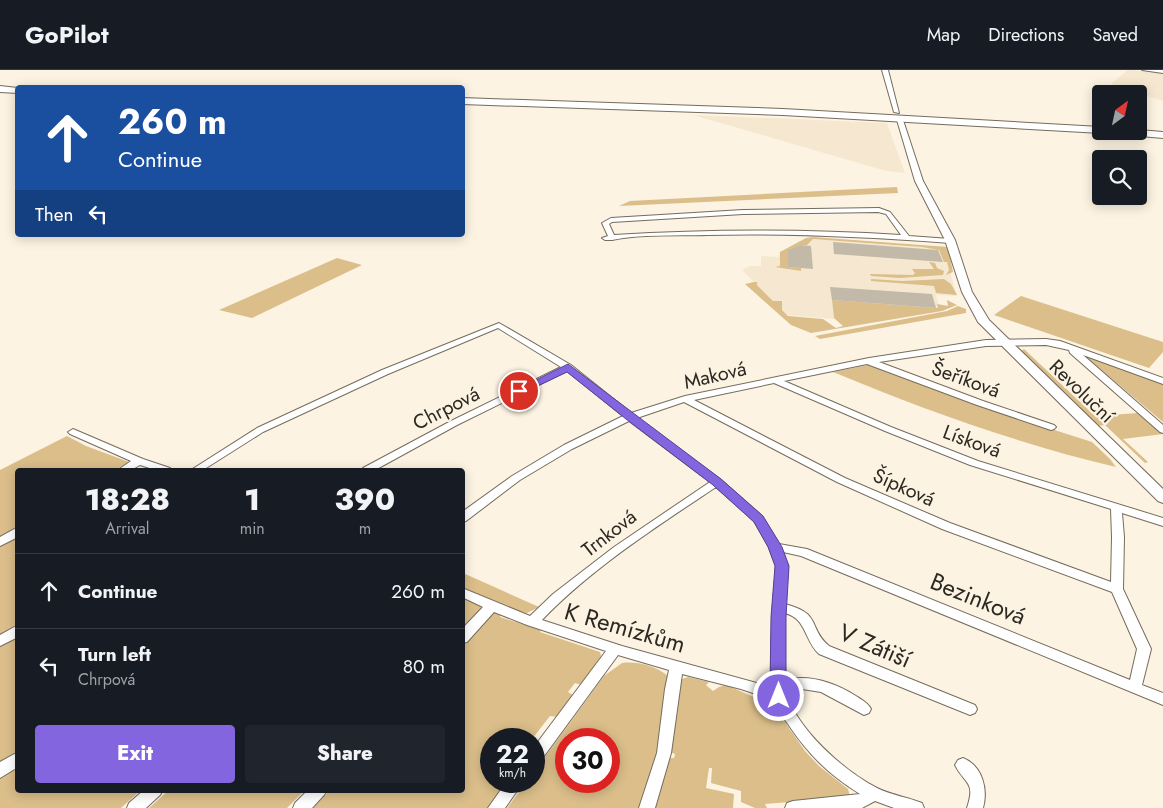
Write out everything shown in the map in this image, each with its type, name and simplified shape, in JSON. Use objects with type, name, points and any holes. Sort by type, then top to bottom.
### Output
[{"type":"highway","points":[[0,89],[15,90]]},
{"type":"highway","points":[[0,93],[15,94]]},
{"type":"highway","points":[[465,99],[783,112],[1092,128]]},
{"type":"highway","points":[[1148,130],[1163,131]]},
{"type":"highway","points":[[1148,134],[1163,135]]},
{"type":"street","points":[[885,70],[897,112]]},
{"type":"street","points":[[1145,70],[1163,71]]},
{"type":"street","name":"Revoluční","points":[[900,120],[918,181],[950,241],[960,276],[976,311],[1004,343],[1163,498]]},
{"type":"street","points":[[908,238],[886,212],[871,210],[752,212],[611,220],[605,224],[608,238],[738,232],[803,233],[950,241]]},
{"type":"street","points":[[199,468],[269,426],[385,372],[499,325],[568,367],[630,417],[717,482],[758,519],[775,547],[782,566],[778,692],[789,714],[818,754],[851,780],[874,794],[916,808]]},
{"type":"street","name":"Maková","points":[[465,516],[531,469],[568,447],[630,417],[685,399],[869,361],[986,343],[1051,342],[1105,360]]},
{"type":"street","points":[[1068,347],[1161,427]]},
{"type":"street","points":[[1105,360],[1122,362],[1163,376]]},
{"type":"street","points":[[1105,360],[1163,380]]},
{"type":"street","name":"Šeříková","points":[[869,361],[980,403],[1051,427]]},
{"type":"street","name":"Chrpová","points":[[372,468],[454,423],[568,367]]},
{"type":"street","name":"Lísková","points":[[774,380],[888,429],[974,462],[1163,522]]},
{"type":"street","name":"Šípková","points":[[685,399],[841,480],[920,515],[1026,557],[1117,589]]},
{"type":"street","points":[[73,432],[138,461],[160,468]]},
{"type":"street","points":[[126,468],[138,461]]},
{"type":"street","name":"Trnková","points":[[532,622],[544,608],[618,548],[651,524],[717,482]]},
{"type":"street","points":[[1116,508],[1118,537],[1117,589],[1144,649],[1135,687]]},
{"type":"street","points":[[0,542],[15,533]]},
{"type":"street","name":"Bezinková","points":[[775,547],[803,552],[1163,700]]},
{"type":"street","name":"K Remízkům","points":[[465,593],[558,633],[677,667],[778,692]]},
{"type":"street","points":[[465,635],[492,606]]},
{"type":"street","name":"V Zátiší","points":[[780,607],[794,610],[803,615],[817,643],[824,650],[970,710]]},
{"type":"street","points":[[0,641],[15,632]]},
{"type":"street","points":[[545,743],[615,649]]},
{"type":"street","points":[[647,808],[664,753],[672,689],[677,667]]},
{"type":"street","points":[[778,692],[794,682],[811,682],[842,695],[864,709]]},
{"type":"street","points":[[0,772],[15,760]]},
{"type":"street","points":[[963,766],[974,777],[979,789],[975,808]]},
{"type":"street","points":[[135,808],[152,793]]},
{"type":"street","points":[[301,808],[316,793]]},
{"type":"street","points":[[496,808],[507,793]]},
{"type":"street","points":[[793,808],[859,802],[874,794]]},
{"type":"shaded area","points":[[1128,70],[1163,73],[1163,101],[1148,96],[1148,85],[1111,84]]},
{"type":"shaded area","points":[[693,115],[887,123],[905,173],[886,171]]},
{"type":"shaded area","points":[[897,187],[898,193],[619,206],[630,201]]},
{"type":"shaded area","points":[[806,238],[948,247],[953,272],[946,275],[949,270],[947,262],[944,262],[939,250],[922,247],[813,239],[807,245],[788,250],[788,267],[801,268],[801,271],[775,267],[780,266],[780,252]]},
{"type":"shaded area","points":[[812,239],[941,247],[957,296],[936,295],[940,310],[832,302],[834,319],[787,315],[742,270],[750,266],[761,266],[761,256],[778,257],[780,252]]},
{"type":"shaded area","points":[[337,258],[362,265],[252,318],[219,310]]},
{"type":"shaded area","points":[[929,262],[935,263],[937,268],[944,271],[943,275],[900,278],[871,276],[870,274],[913,275],[915,273],[912,269],[934,269]]},
{"type":"shaded area","points":[[871,279],[902,281],[944,279],[951,284],[957,295],[936,293],[934,286],[871,281]]},
{"type":"shaded area","points":[[757,282],[757,285],[773,301],[782,301],[782,310],[788,316],[823,319],[836,328],[843,326],[834,318],[832,300],[938,308],[937,304],[948,306],[947,300],[957,305],[942,311],[811,333],[791,325],[745,284]]},
{"type":"shaded area","points":[[1021,296],[1163,342],[1163,352],[1149,368],[994,315]]},
{"type":"shaded area","points":[[958,306],[966,309],[966,313],[820,339],[815,336],[947,311]]},
{"type":"shaded area","points":[[1024,349],[1095,416],[1138,413],[1163,434],[1123,439],[1148,462],[1145,463],[1105,425],[1098,426],[1020,352]]},
{"type":"shaded area","points":[[1087,358],[1163,383],[1163,422]]},
{"type":"shaded area","points":[[868,365],[979,406],[1092,442],[1116,467],[1043,448],[972,425],[902,400],[833,372]]},
{"type":"shaded area","points":[[67,436],[86,446],[129,462],[118,468],[15,468],[15,528],[0,537],[0,470]]},
{"type":"shaded area","points":[[15,538],[15,625],[0,635],[0,547]]},
{"type":"shaded area","points":[[465,574],[539,607],[527,613],[514,611],[465,589]]},
{"type":"shaded area","points":[[465,597],[482,605],[483,608],[465,630]]},
{"type":"shaded area","points":[[498,612],[501,614],[500,617],[600,652],[601,656],[581,685],[575,683],[568,692],[573,695],[557,717],[550,716],[541,728],[480,728],[480,793],[499,793],[488,808],[313,808],[327,793],[465,793],[465,643],[493,613]]},
{"type":"shaded area","points":[[15,635],[15,755],[0,766],[0,645]]},
{"type":"shaded area","points":[[622,663],[648,666],[659,670],[669,677],[664,734],[642,808],[507,808],[518,793],[545,793],[545,757],[555,743],[555,793],[620,793],[620,728],[566,728],[604,676]]},
{"type":"shaded area","points":[[688,677],[709,682],[706,685],[713,691],[726,685],[773,705],[805,751],[819,766],[848,789],[850,797],[765,804],[767,808],[755,808],[741,802],[741,791],[711,783],[712,768],[709,768],[706,788],[734,794],[733,808],[652,808],[669,758],[674,758],[675,754],[670,752],[679,680]]},
{"type":"shaded area","points":[[15,767],[15,793],[138,793],[121,808],[0,808],[0,778]]},
{"type":"shaded area","points":[[166,793],[302,793],[287,808],[149,808]]},
{"type":"building","points":[[833,242],[938,250],[943,262],[834,254]]},
{"type":"building","points":[[801,245],[811,246],[813,269],[788,267],[788,250]]},
{"type":"building","points":[[830,287],[932,294],[936,308],[832,300]]},
{"type":"route","points":[[519,391],[568,367],[630,417],[717,482],[758,519],[775,547],[782,566],[778,617],[779,696]]}]
